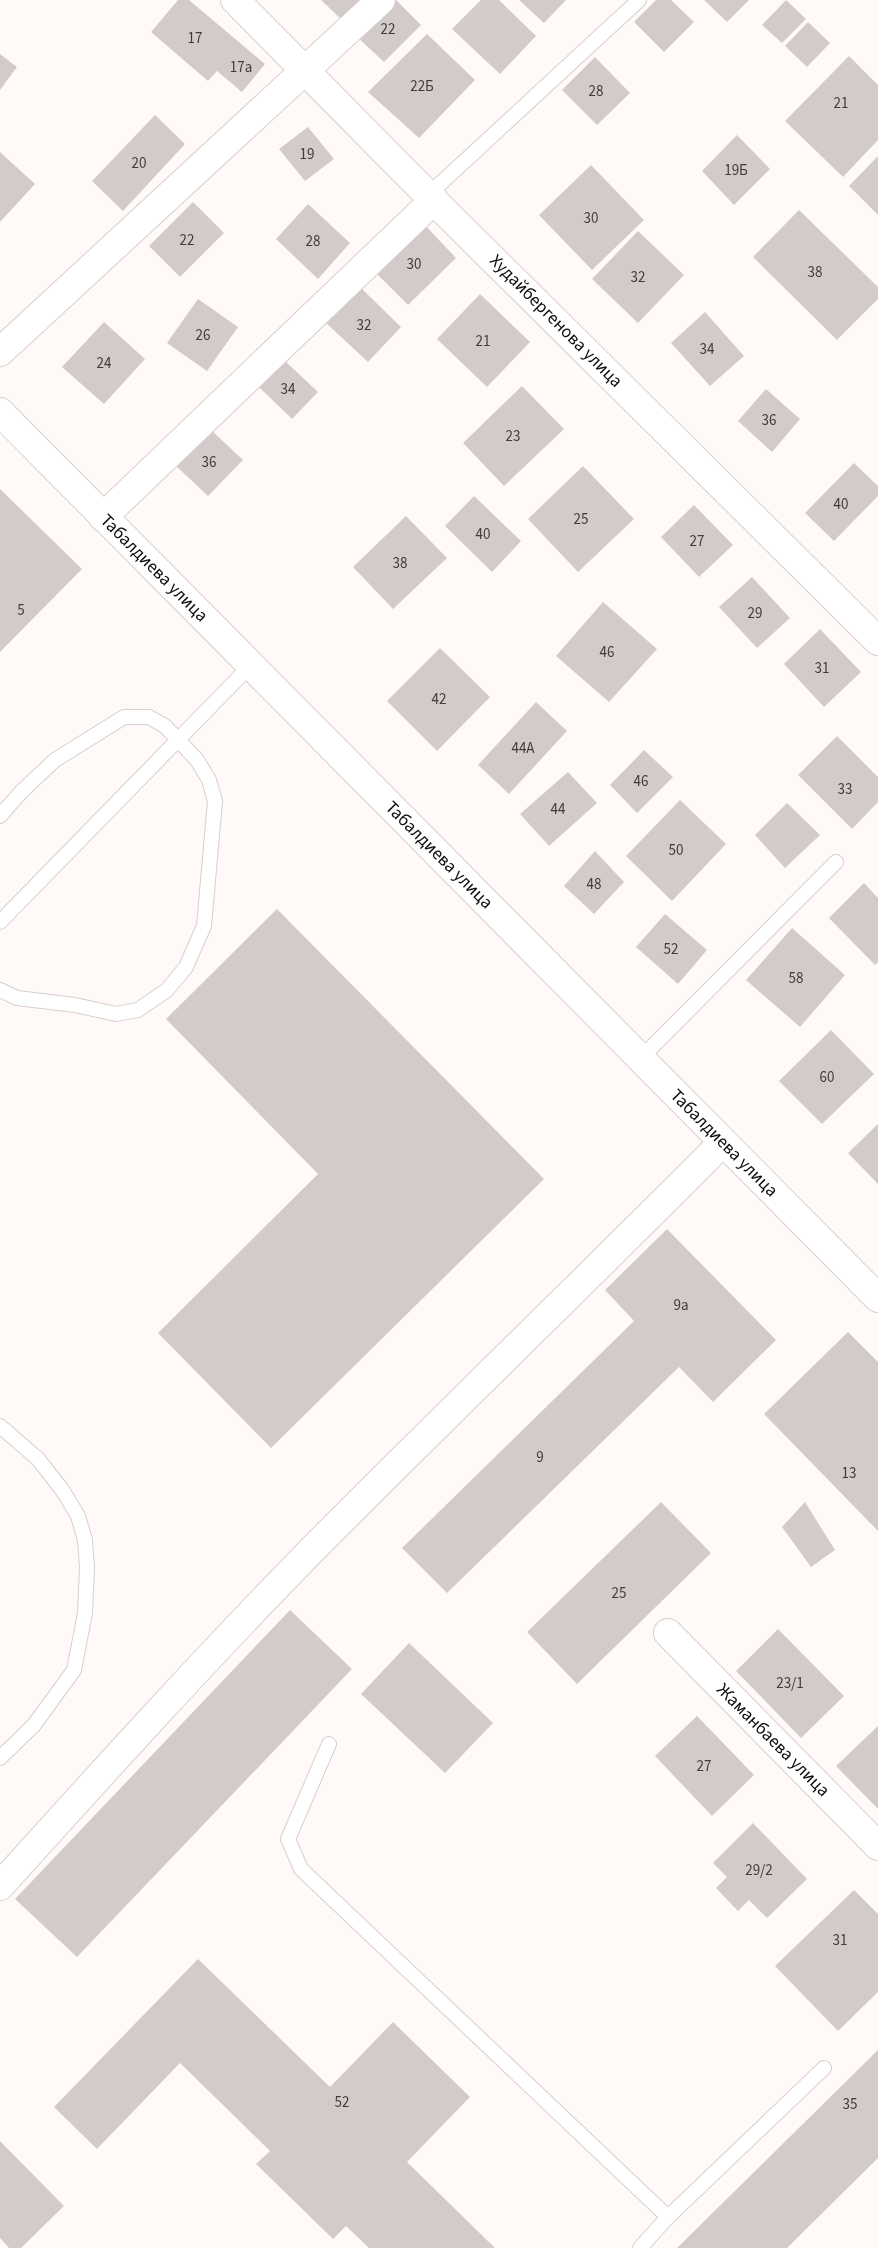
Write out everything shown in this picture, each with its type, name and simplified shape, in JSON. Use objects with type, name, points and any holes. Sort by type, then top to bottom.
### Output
[{"type":"street","name":"Худайбергенова улица","points":[[235,0],[431,198],[878,641]]},
{"type":"street","points":[[0,352],[381,0]]},
{"type":"street","points":[[103,516],[431,198]]},
{"type":"street","name":"Табалдиева улица","points":[[0,412],[878,1298]]},
{"type":"street","points":[[0,1886],[130,1742],[311,1551],[557,1309],[723,1142]]},
{"type":"street","name":"Жаманбаева улица","points":[[668,1633],[878,1846]]},
{"type":"lane","points":[[431,198],[638,0]]},
{"type":"lane","points":[[0,922],[251,665]]},
{"type":"lane","points":[[0,816],[21,792],[55,760],[124,717],[149,718],[165,726],[197,760],[210,780],[215,800],[204,926],[186,967],[167,990],[138,1010],[116,1014],[75,1005],[17,998],[0,990]]},
{"type":"lane","points":[[640,1059],[836,862]]},
{"type":"lane","points":[[0,1426],[38,1459],[63,1491],[78,1516],[84,1540],[86,1568],[85,1613],[74,1670],[34,1726],[0,1758]]},
{"type":"lane","points":[[329,1744],[288,1839],[301,1869],[668,2217]]},
{"type":"lane","points":[[640,2248],[668,2217],[824,2068]]},
{"type":"building","points":[[178,0],[189,0],[265,64],[242,92],[217,71],[208,81],[151,32]]},
{"type":"building","points":[[321,0],[364,0],[343,21]]},
{"type":"building","points":[[391,0],[396,0],[421,25],[384,62],[354,34]]},
{"type":"building","points":[[481,0],[499,0],[536,36],[500,74],[452,29]]},
{"type":"building","points":[[519,0],[566,0],[544,23]]},
{"type":"building","points":[[656,0],[671,0],[694,22],[664,52],[634,22]]},
{"type":"building","points":[[704,0],[749,0],[727,22]]},
{"type":"building","points":[[786,0],[806,19],[782,43],[762,25]]},
{"type":"building","points":[[808,22],[830,43],[807,67],[785,46]]},
{"type":"building","points":[[427,34],[475,80],[419,138],[368,92]]},
{"type":"building","points":[[0,54],[17,67],[0,90]]},
{"type":"building","points":[[849,56],[878,85],[878,140],[843,177],[785,121]]},
{"type":"building","points":[[595,57],[630,93],[597,125],[562,90]]},
{"type":"building","points":[[155,115],[185,144],[123,211],[92,181]]},
{"type":"building","points":[[308,127],[334,159],[305,181],[279,149]]},
{"type":"building","points":[[737,135],[770,169],[734,205],[702,171]]},
{"type":"building","points":[[0,152],[35,184],[0,222]]},
{"type":"building","points":[[878,156],[878,215],[849,186]]},
{"type":"building","points":[[591,165],[644,220],[592,270],[539,215]]},
{"type":"building","points":[[193,202],[224,233],[180,277],[149,246]]},
{"type":"building","points":[[308,204],[350,243],[318,279],[276,239]]},
{"type":"building","points":[[799,210],[878,287],[878,299],[837,340],[753,257]]},
{"type":"building","points":[[422,222],[456,258],[408,305],[373,270]]},
{"type":"building","points":[[638,231],[684,275],[638,323],[592,279]]},
{"type":"building","points":[[360,287],[401,327],[368,362],[326,323]]},
{"type":"building","points":[[480,294],[530,342],[487,387],[437,339]]},
{"type":"building","points":[[198,299],[238,327],[207,371],[167,343]]},
{"type":"building","points":[[705,312],[744,356],[710,386],[671,343]]},
{"type":"building","points":[[104,322],[145,359],[104,404],[62,367]]},
{"type":"building","points":[[284,360],[318,392],[292,419],[259,387]]},
{"type":"building","points":[[522,386],[564,429],[504,486],[463,443]]},
{"type":"building","points":[[766,389],[800,419],[772,452],[738,421]]},
{"type":"building","points":[[209,428],[243,460],[208,496],[174,464]]},
{"type":"building","points":[[854,463],[878,486],[878,496],[834,541],[805,513]]},
{"type":"building","points":[[583,466],[634,519],[578,572],[528,519]]},
{"type":"building","points":[[0,489],[82,569],[0,652]]},
{"type":"building","points":[[474,496],[521,541],[492,572],[445,526]]},
{"type":"building","points":[[694,505],[733,545],[699,577],[661,537]]},
{"type":"building","points":[[406,516],[447,558],[393,609],[353,567]]},
{"type":"building","points":[[752,577],[790,618],[757,648],[719,607]]},
{"type":"building","points":[[603,602],[657,649],[609,702],[556,656]]},
{"type":"building","points":[[820,629],[861,672],[824,707],[784,664]]},
{"type":"building","points":[[440,648],[490,697],[437,751],[387,701]]},
{"type":"building","points":[[536,702],[567,731],[509,794],[478,765]]},
{"type":"building","points":[[837,736],[878,777],[878,802],[852,829],[798,775]]},
{"type":"building","points":[[644,750],[673,777],[637,813],[610,785]]},
{"type":"building","points":[[568,772],[597,803],[549,846],[520,814]]},
{"type":"building","points":[[680,800],[726,844],[672,901],[626,856]]},
{"type":"building","points":[[787,803],[820,835],[785,868],[755,835]]},
{"type":"building","points":[[595,851],[624,882],[594,914],[564,886]]},
{"type":"building","points":[[864,883],[878,898],[878,962],[875,965],[829,918]]},
{"type":"building","points":[[277,909],[544,1179],[271,1448],[158,1333],[318,1174],[166,1019]]},
{"type":"building","points":[[665,914],[707,950],[678,984],[636,947]]},
{"type":"building","points":[[792,928],[845,975],[800,1027],[746,980]]},
{"type":"building","points":[[831,1030],[874,1074],[822,1124],[779,1081]]},
{"type":"building","points":[[878,1124],[878,1184],[848,1153]]},
{"type":"building","points":[[667,1229],[776,1340],[713,1402],[679,1367],[447,1593],[402,1548],[634,1321],[605,1290]]},
{"type":"building","points":[[848,1332],[878,1362],[878,1531],[764,1414]]},
{"type":"building","points":[[661,1502],[711,1553],[577,1684],[527,1632]]},
{"type":"building","points":[[805,1502],[835,1550],[811,1567],[782,1527]]},
{"type":"building","points":[[290,1610],[352,1669],[77,1957],[15,1899]]},
{"type":"building","points":[[778,1629],[844,1696],[801,1738],[736,1671]]},
{"type":"building","points":[[409,1643],[493,1723],[445,1773],[361,1694]]},
{"type":"building","points":[[697,1716],[754,1775],[712,1816],[655,1756]]},
{"type":"building","points":[[878,1726],[878,1809],[836,1766]]},
{"type":"building","points":[[753,1823],[807,1879],[767,1918],[749,1900],[738,1911],[716,1888],[727,1877],[713,1863]]},
{"type":"building","points":[[854,1890],[878,1914],[878,1992],[838,2031],[775,1966]]},
{"type":"building","points":[[198,1959],[330,2087],[393,2022],[470,2097],[407,2162],[495,2248],[369,2248],[346,2226],[333,2239],[256,2164],[270,2151],[180,2063],[97,2149],[54,2107]]},
{"type":"building","points":[[878,2050],[878,2158],[787,2248],[677,2248]]},
{"type":"building","points":[[0,2141],[64,2206],[21,2248],[9,2248],[0,2238]]}]
